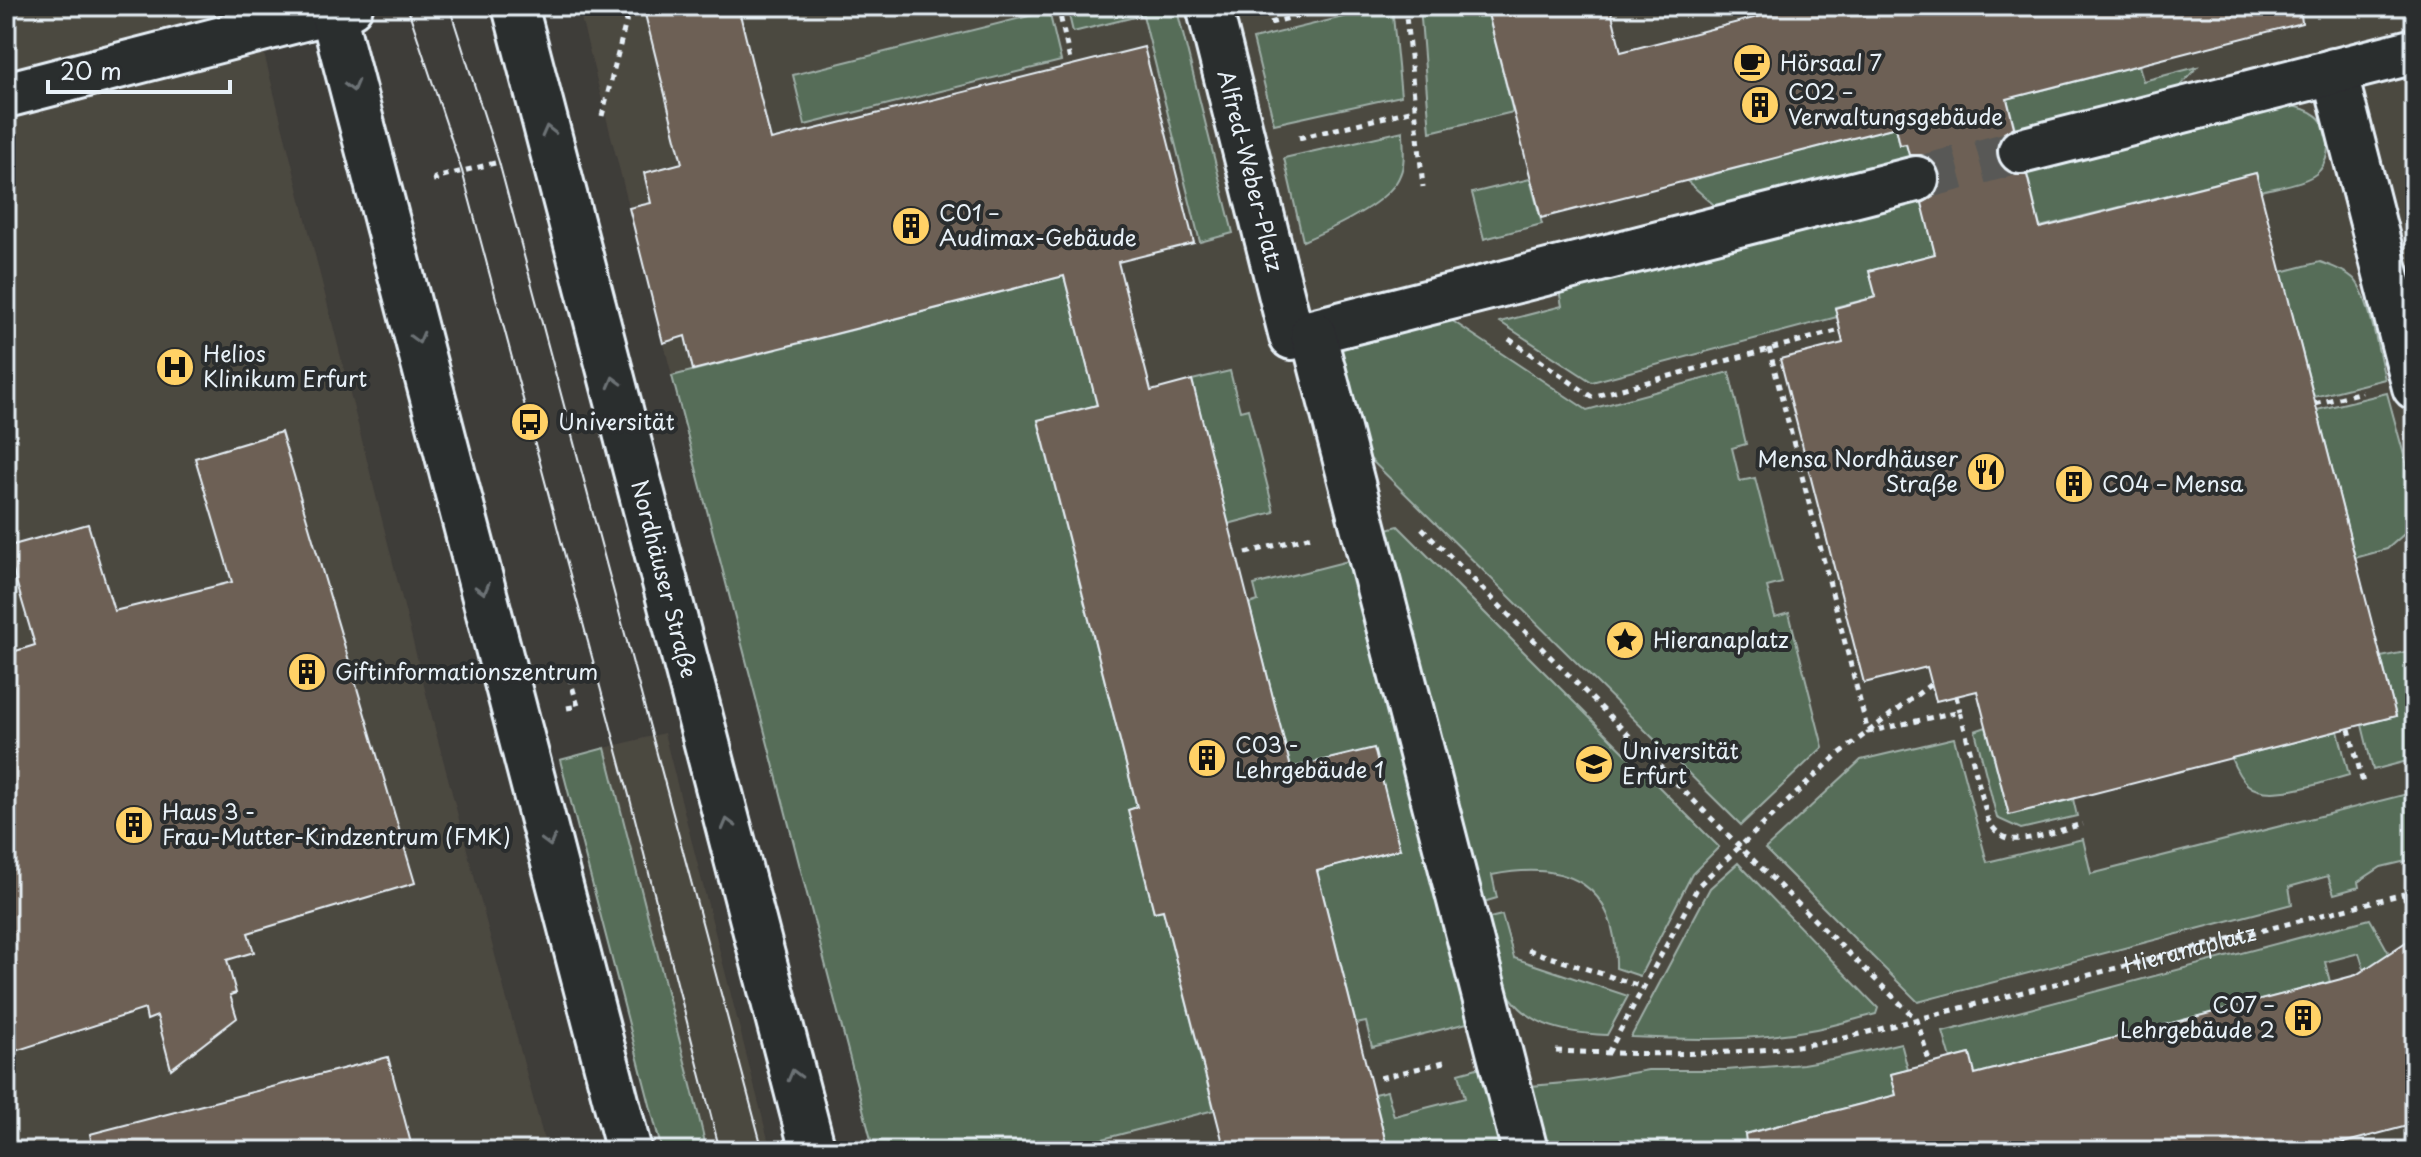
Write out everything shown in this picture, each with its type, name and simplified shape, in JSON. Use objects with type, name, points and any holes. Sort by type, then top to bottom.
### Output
[{"type":"main road","name":"Nordhäuser Straße","points":[[515,6],[813,1151]]},
{"type":"main road","points":[[6,95],[337,8],[629,1151]]},
{"type":"main road","name":"Alfred-Weber-Platz","points":[[1212,21],[1245,151],[1302,335]]},
{"type":"main road","points":[[2021,151],[2415,51]]},
{"type":"main road","points":[[2334,71],[2415,387]]},
{"type":"main road","points":[[1525,1151],[1302,335],[1916,179]]},
{"type":"path","points":[[604,109],[630,6]]},
{"type":"path","points":[[1058,6],[1071,65]]},
{"type":"path","points":[[1212,21],[1338,6]]},
{"type":"path","points":[[1405,6],[1423,187]]},
{"type":"path","points":[[1245,151],[1414,110]]},
{"type":"path","points":[[438,189],[435,178],[507,159]]},
{"type":"path","points":[[1569,383],[1592,397],[1840,330]]},
{"type":"path","points":[[1769,348],[1868,732]]},
{"type":"path","points":[[2315,404],[2341,398]]},
{"type":"path","points":[[1417,523],[1917,1020],[1930,1064]]},
{"type":"path","points":[[1608,1053],[1699,885],[1835,757],[1931,684]]},
{"type":"path","points":[[1956,696],[1988,820],[1994,830],[2006,838],[2022,839],[2083,824]]},
{"type":"path","points":[[1868,732],[1960,711]]},
{"type":"path","points":[[2349,729],[2364,787]]},
{"type":"path","name":"Hieranaplatz","points":[[1380,1078],[1498,1048],[1696,1055],[1798,1047],[1917,1020],[2415,891]]},
{"type":"path","points":[[2404,894],[2415,937]]},
{"type":"path","points":[[1524,949],[1643,987]]},
{"type":"shaded area","name":"Helios Klinikum Erfurt","points":[[6,6],[252,6],[435,729],[547,1151],[6,1151]]},
{"type":"shaded area","name":"Universität Erfurt","points":[[578,6],[2415,6],[2415,1151],[874,1151]]},
{"type":"shaded area","points":[[664,733],[771,1151],[707,1151],[605,748]]},
{"type":"green space","points":[[1176,6],[1233,233],[1200,242],[1143,15],[1073,32],[1067,7]]},
{"type":"green space","points":[[1392,6],[1401,96],[1274,124],[1253,39]]},
{"type":"green space","points":[[1420,6],[1486,6],[1513,112],[1430,132]]},
{"type":"green space","points":[[1049,11],[1061,61],[805,125],[793,75]]},
{"type":"green space","points":[[2139,65],[2143,81],[2197,67],[2173,94],[2017,136],[2007,99]]},
{"type":"green space","points":[[2284,105],[2310,112],[2322,121],[2325,128],[2328,137],[2326,159],[2320,170],[2309,178],[2261,191],[2256,173],[2040,227],[2026,169]]},
{"type":"green space","points":[[1896,127],[1900,145],[1907,144],[1912,164],[1723,213],[1687,181]]},
{"type":"green space","points":[[1403,131],[1403,165],[1394,185],[1384,196],[1358,214],[1303,241],[1284,158]]},
{"type":"green space","points":[[1530,179],[1542,224],[1484,239],[1472,193]]},
{"type":"green space","points":[[1921,196],[1935,254],[1869,271],[1876,297],[1835,307],[1837,317],[1592,382],[1500,322],[1562,306],[1559,290]]},
{"type":"green space","points":[[2320,262],[2346,273],[2359,285],[2369,310],[2385,379],[2314,397],[2281,272]]},
{"type":"green space","points":[[1064,276],[1097,405],[1038,421],[1137,807],[1129,810],[1154,912],[1163,910],[1214,1110],[1087,1143],[1089,1151],[874,1151],[672,376]]},
{"type":"green space","points":[[1448,318],[1587,410],[1729,372],[1746,444],[1732,448],[1740,481],[1755,478],[1782,583],[1767,587],[1775,617],[1789,613],[1823,747],[1741,825],[1355,444],[1336,344]]},
{"type":"green space","points":[[1230,371],[1240,411],[1248,409],[1274,512],[1228,524],[1192,380]]},
{"type":"green space","points":[[2387,393],[2415,495],[2413,519],[2403,535],[2387,549],[2355,558],[2317,410]]},
{"type":"green space","points":[[1398,526],[1719,847],[1692,874],[1640,976],[1616,968],[1614,939],[1608,916],[1598,898],[1583,884],[1544,871],[1492,875],[1497,898],[1480,903],[1380,531]]},
{"type":"green space","points":[[1352,560],[1479,1020],[1372,1047],[1366,1022],[1356,1024],[1317,871],[1400,849],[1291,768],[1249,604],[1258,601],[1254,585]]},
{"type":"green space","points":[[2415,653],[2415,759],[2373,770],[2362,725],[2396,716],[2381,657]]},
{"type":"green space","points":[[1986,727],[2009,815],[2073,799],[2077,816],[2021,829],[1997,818],[1975,731]]},
{"type":"green space","points":[[2338,731],[2349,775],[2312,786],[2283,791],[2257,790],[2243,779],[2231,758]]},
{"type":"green space","points":[[1954,738],[1987,862],[2083,839],[2091,874],[2415,792],[2415,859],[2381,867],[2358,882],[2359,887],[2334,894],[2328,876],[2289,887],[2292,904],[1918,1002],[1765,849],[1861,760]]},
{"type":"green space","points":[[605,748],[707,1151],[662,1151],[560,760]]},
{"type":"green space","points":[[1738,863],[1878,1008],[1876,1014],[1816,1029],[1770,1036],[1701,1039],[1631,1037],[1710,888]]},
{"type":"green space","points":[[1502,915],[1514,958],[1628,996],[1607,1035],[1559,1029],[1520,1008],[1498,974],[1485,919]]},
{"type":"green space","points":[[2370,919],[2389,953],[2392,965],[2365,972],[2359,953],[2325,962],[2330,982],[1975,1074],[1969,1054],[1951,1059],[1943,1032]]},
{"type":"green space","points":[[1901,1043],[1908,1070],[1891,1074],[1896,1095],[1772,1127],[1778,1151],[1544,1151],[1531,1086],[1587,1081],[1648,1070],[1726,1070],[1803,1064]]},
{"type":"green space","points":[[1488,1065],[1510,1151],[1388,1151],[1374,1094],[1387,1091],[1394,1116],[1465,1098],[1459,1073]]},
{"type":"building","points":[[643,6],[738,6],[771,140],[1144,47],[1194,243],[1118,262],[1151,391],[1192,380],[1291,768],[1374,748],[1400,849],[1317,871],[1388,1151],[1225,1151],[1163,910],[1154,912],[1128,810],[1137,807],[1038,420],[1097,405],[1064,276],[693,370],[685,336],[663,343],[629,208],[651,203],[644,173],[682,163]]},
{"type":"building","name":"C04 – Mensa","points":[[1486,6],[1610,6],[1621,52],[1801,6],[2300,6],[2302,23],[2007,99],[2014,127],[2004,133],[1997,144],[1997,156],[2004,169],[2015,175],[2027,175],[2040,228],[2256,173],[2396,716],[2009,815],[1977,691],[1936,701],[1927,667],[1864,683],[1780,359],[1843,343],[1835,308],[1876,297],[1869,271],[1935,254],[1922,203],[1933,197],[1940,187],[1940,174],[1934,162],[1924,155],[1909,155],[1906,144],[1900,145],[1896,127],[1541,218]]},
{"type":"building","points":[[281,432],[415,883],[248,933],[254,952],[227,960],[236,993],[230,995],[237,1018],[171,1069],[157,1016],[147,1020],[145,1009],[6,1054],[6,654],[35,645],[6,547],[88,524],[114,611],[232,582],[195,458]]},
{"type":"building","name":"C07 – Lehrgebäude 2","points":[[2415,936],[2415,1124],[2313,1151],[1747,1151],[1745,1134],[1896,1095],[1891,1074],[1970,1054],[1975,1074],[2330,982],[2356,975]]},
{"type":"building","points":[[388,1057],[413,1151],[93,1151],[90,1134]]},
{"type":"tunnel","points":[[1916,179],[2021,151]]},
{"type":"tram line","points":[[407,6],[462,171],[630,799],[720,1151]]},
{"type":"tram line","points":[[449,6],[499,162],[763,1151]]},
{"type":"place","name":"Hörsaal 7","points":[[1752,63]]},
{"type":"place","name":"C02 – Verwaltungsgebäude","points":[[1760,105]]},
{"type":"place","name":"C01 – Audimax-Gebäude","points":[[911,226]]},
{"type":"place","name":"Helios Klinikum Erfurt","points":[[175,367]]},
{"type":"place","name":"Universität","points":[[530,422]]},
{"type":"place","name":"Mensa Nordhäuser Straße","points":[[1986,472]]},
{"type":"place","name":"C04 – Mensa","points":[[2074,484]]},
{"type":"place","name":"Hieranaplatz","points":[[1625,640]]},
{"type":"place","name":"Giftinformationszentrum","points":[[307,672]]},
{"type":"place","name":"C03 - Lehrgebäude 1","points":[[1207,758]]},
{"type":"place","name":"Universität Erfurt","points":[[1594,764]]},
{"type":"place","name":"Haus 3 - Frau-Mutter-Kindzentrum (FMK)","points":[[134,825]]},
{"type":"place","name":"C07 – Lehrgebäude 2","points":[[2303,1018]]}]
